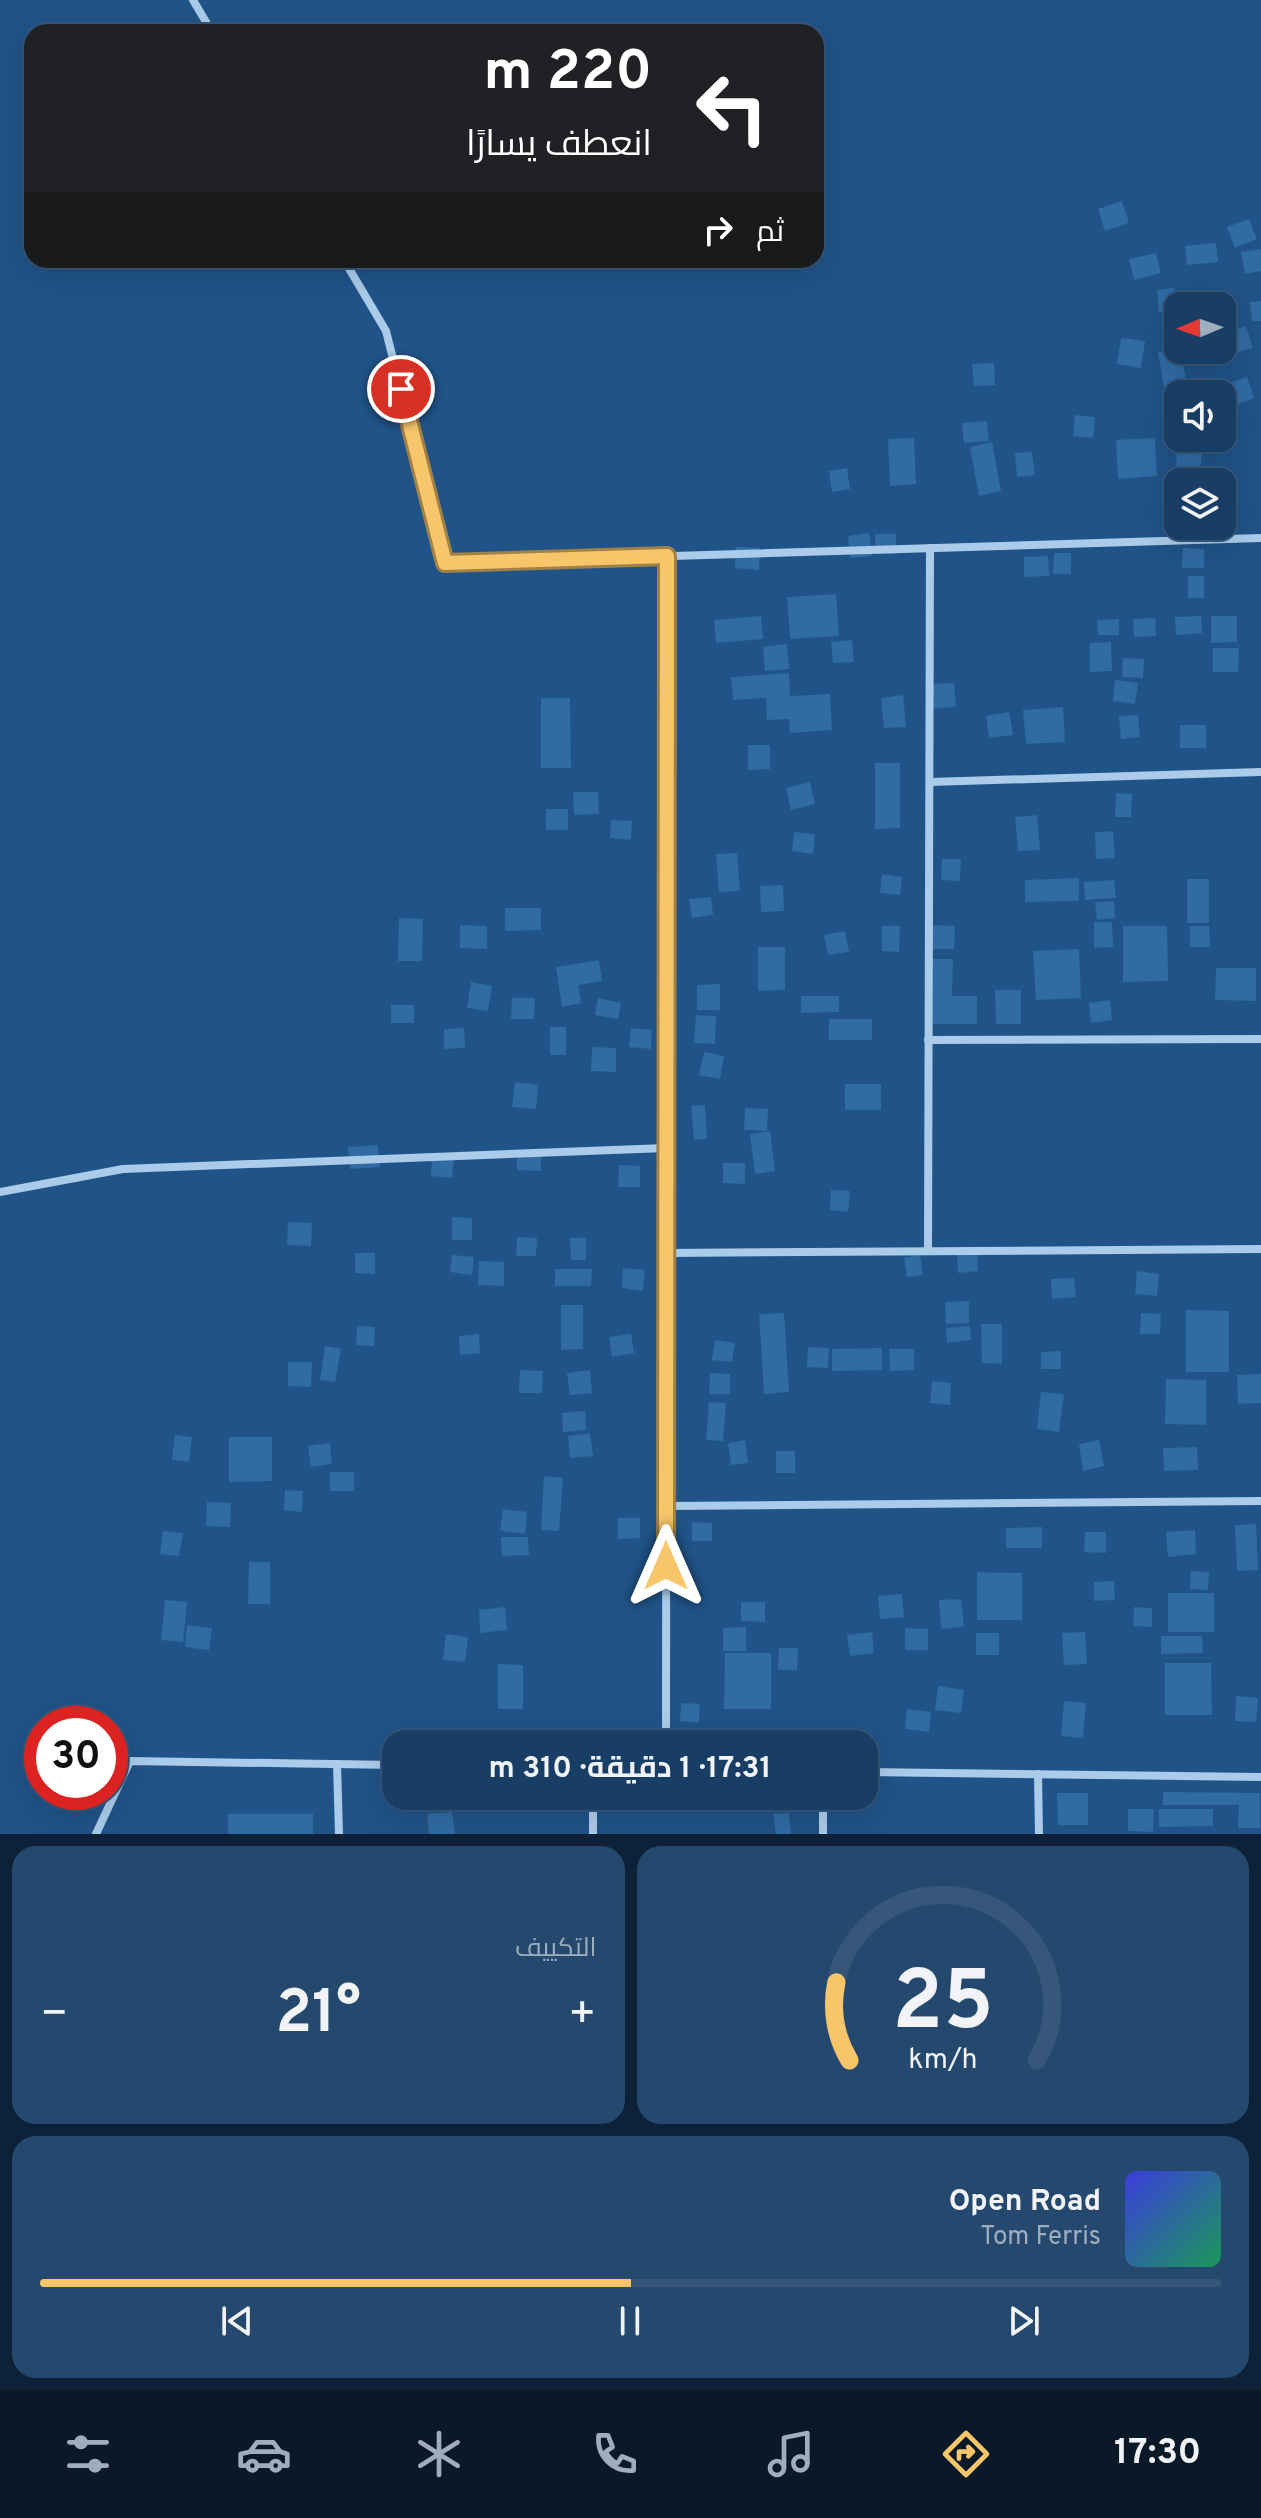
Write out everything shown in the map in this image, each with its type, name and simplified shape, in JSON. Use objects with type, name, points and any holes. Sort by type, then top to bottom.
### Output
[{"type":"street","points":[[193,0],[207,24]]},
{"type":"street","points":[[349,268],[386,331],[445,563],[1261,538]]},
{"type":"street","points":[[928,1251],[930,548]]},
{"type":"street","points":[[666,1730],[667,556]]},
{"type":"street","points":[[930,782],[1261,772]]},
{"type":"street","points":[[928,1040],[1261,1039]]},
{"type":"street","points":[[0,1192],[123,1169],[666,1148]]},
{"type":"street","points":[[666,1253],[1261,1249]]},
{"type":"street","points":[[666,1506],[1261,1501]]},
{"type":"street","points":[[96,1834],[130,1761],[382,1765]]},
{"type":"street","points":[[337,1764],[339,1834]]},
{"type":"street","points":[[878,1772],[1261,1777]]},
{"type":"street","points":[[1038,1774],[1039,1834]]},
{"type":"street","points":[[593,1810],[593,1834]]},
{"type":"street","points":[[823,1810],[823,1834]]},
{"type":"building","points":[[1122,201],[1129,223],[1105,231],[1098,209]]},
{"type":"building","points":[[1249,219],[1257,239],[1235,248],[1227,227]]},
{"type":"building","points":[[1216,243],[1218,262],[1187,265],[1185,246]]},
{"type":"building","points":[[1261,249],[1261,271],[1245,274],[1241,252]]},
{"type":"building","points":[[1156,253],[1161,273],[1134,280],[1129,259]]},
{"type":"building","points":[[1174,288],[1175,292],[1164,292],[1164,312],[1159,313],[1157,290]]},
{"type":"building","points":[[1261,301],[1261,321],[1252,321],[1250,302]]},
{"type":"building","points":[[1246,326],[1253,348],[1236,353],[1236,330]]},
{"type":"building","points":[[1121,338],[1145,341],[1141,368],[1117,364]]},
{"type":"building","points":[[1164,351],[1164,364],[1183,364],[1186,380],[1164,380],[1164,387],[1158,352]]},
{"type":"building","points":[[994,363],[995,385],[974,386],[972,364]]},
{"type":"building","points":[[1247,377],[1254,398],[1236,405],[1236,381]]},
{"type":"building","points":[[1075,415],[1095,417],[1093,438],[1073,436]]},
{"type":"building","points":[[987,421],[989,441],[964,443],[962,423]]},
{"type":"building","points":[[914,438],[916,484],[890,486],[888,439]]},
{"type":"building","points":[[1155,438],[1157,476],[1118,479],[1116,440]]},
{"type":"building","points":[[992,442],[1001,491],[979,496],[970,447]]},
{"type":"building","points":[[1032,452],[1035,475],[1017,477],[1015,453]]},
{"type":"building","points":[[1177,452],[1202,452],[1200,468],[1176,468]]},
{"type":"building","points":[[847,468],[850,489],[832,492],[829,471]]},
{"type":"building","points":[[869,533],[872,556],[850,558],[848,536]]},
{"type":"building","points":[[875,534],[896,534],[896,554],[876,554]]},
{"type":"building","points":[[736,547],[760,548],[759,570],[735,568]]},
{"type":"building","points":[[1183,548],[1204,549],[1204,568],[1182,568]]},
{"type":"building","points":[[1054,553],[1071,553],[1071,574],[1053,574]]},
{"type":"building","points":[[1048,556],[1049,576],[1024,577],[1024,557]]},
{"type":"building","points":[[1188,576],[1204,576],[1204,598],[1188,598]]},
{"type":"building","points":[[836,594],[839,636],[790,639],[787,597]]},
{"type":"building","points":[[761,616],[763,639],[716,643],[714,620]]},
{"type":"building","points":[[1201,616],[1202,633],[1176,635],[1175,617]]},
{"type":"building","points":[[1211,616],[1237,616],[1237,642],[1211,643]]},
{"type":"building","points":[[1155,618],[1156,636],[1134,637],[1133,619]]},
{"type":"building","points":[[1119,619],[1119,635],[1098,635],[1097,620]]},
{"type":"building","points":[[852,640],[854,662],[833,663],[831,642]]},
{"type":"building","points":[[1111,642],[1112,671],[1090,672],[1090,643]]},
{"type":"building","points":[[787,644],[789,669],[765,671],[763,647]]},
{"type":"building","points":[[1213,648],[1239,648],[1238,672],[1213,672]]},
{"type":"building","points":[[1123,658],[1144,659],[1143,678],[1122,677]]},
{"type":"building","points":[[789,673],[790,696],[830,694],[832,730],[790,733],[789,719],[767,720],[766,698],[733,700],[731,677]]},
{"type":"building","points":[[1115,680],[1138,683],[1135,704],[1113,701]]},
{"type":"building","points":[[954,683],[956,707],[930,709],[929,684]]},
{"type":"building","points":[[903,695],[906,727],[884,728],[881,698]]},
{"type":"building","points":[[541,698],[570,698],[571,768],[541,768]]},
{"type":"building","points":[[1063,707],[1065,742],[1026,744],[1023,710]]},
{"type":"building","points":[[1009,712],[1013,735],[989,738],[986,716]]},
{"type":"building","points":[[1138,715],[1140,737],[1121,739],[1119,716]]},
{"type":"building","points":[[1180,725],[1206,725],[1206,748],[1180,748]]},
{"type":"building","points":[[748,745],[770,745],[770,769],[748,770]]},
{"type":"building","points":[[875,763],[900,763],[900,828],[875,829]]},
{"type":"building","points":[[810,782],[815,804],[791,810],[786,788]]},
{"type":"building","points":[[573,792],[598,792],[599,814],[574,815]]},
{"type":"building","points":[[1116,793],[1132,794],[1131,817],[1115,817]]},
{"type":"building","points":[[546,809],[568,809],[568,830],[546,830]]},
{"type":"building","points":[[1037,815],[1040,850],[1018,851],[1015,817]]},
{"type":"building","points":[[611,820],[632,821],[631,840],[610,838]]},
{"type":"building","points":[[1113,831],[1115,858],[1096,859],[1095,832]]},
{"type":"building","points":[[794,832],[815,834],[813,854],[792,851]]},
{"type":"building","points":[[737,853],[740,891],[719,892],[716,854]]},
{"type":"building","points":[[942,859],[961,859],[960,881],[941,880]]},
{"type":"building","points":[[882,874],[902,877],[900,895],[880,893]]},
{"type":"building","points":[[1079,878],[1079,901],[1025,902],[1025,880]]},
{"type":"building","points":[[1187,879],[1209,879],[1209,923],[1187,923]]},
{"type":"building","points":[[1114,880],[1116,898],[1085,900],[1084,882]]},
{"type":"building","points":[[783,885],[784,911],[761,912],[760,886]]},
{"type":"building","points":[[711,897],[713,915],[692,918],[689,899]]},
{"type":"building","points":[[1114,901],[1115,918],[1097,920],[1095,902]]},
{"type":"building","points":[[505,908],[541,908],[541,930],[505,931]]},
{"type":"building","points":[[399,918],[423,919],[422,961],[398,961]]},
{"type":"building","points":[[1094,922],[1112,922],[1113,947],[1094,948]]},
{"type":"building","points":[[460,925],[487,926],[487,949],[460,948]]},
{"type":"building","points":[[931,925],[955,926],[954,949],[931,949]]},
{"type":"building","points":[[882,926],[900,926],[899,952],[882,951]]},
{"type":"building","points":[[1123,926],[1167,926],[1168,981],[1123,982]]},
{"type":"building","points":[[1190,926],[1209,926],[1210,947],[1190,947]]},
{"type":"building","points":[[845,931],[849,952],[828,955],[824,935]]},
{"type":"building","points":[[758,947],[785,947],[785,990],[758,991]]},
{"type":"building","points":[[1079,949],[1081,998],[1036,1000],[1033,951]]},
{"type":"building","points":[[932,959],[953,959],[952,996],[977,996],[977,1024],[933,1024]]},
{"type":"building","points":[[599,960],[602,981],[578,985],[581,1003],[562,1007],[556,967]]},
{"type":"building","points":[[1216,968],[1256,968],[1256,1001],[1215,1000]]},
{"type":"building","points":[[471,982],[492,986],[488,1011],[467,1008]]},
{"type":"building","points":[[720,984],[720,1010],[697,1010],[697,985]]},
{"type":"building","points":[[995,990],[1021,990],[1021,1024],[996,1024]]},
{"type":"building","points":[[801,996],[839,996],[839,1012],[801,1013]]},
{"type":"building","points":[[512,998],[535,998],[534,1019],[511,1019]]},
{"type":"building","points":[[598,998],[621,1003],[618,1019],[595,1015]]},
{"type":"building","points":[[1110,1000],[1112,1020],[1091,1023],[1089,1003]]},
{"type":"building","points":[[391,1005],[414,1005],[414,1023],[391,1023]]},
{"type":"building","points":[[696,1015],[716,1016],[715,1044],[694,1043]]},
{"type":"building","points":[[829,1019],[872,1019],[872,1040],[829,1040]]},
{"type":"building","points":[[550,1027],[566,1027],[566,1055],[550,1055]]},
{"type":"building","points":[[464,1028],[465,1048],[444,1049],[444,1029]]},
{"type":"building","points":[[631,1028],[652,1030],[651,1049],[629,1047]]},
{"type":"building","points":[[592,1047],[616,1048],[616,1072],[591,1071]]},
{"type":"building","points":[[704,1052],[724,1056],[720,1079],[699,1075]]},
{"type":"building","points":[[515,1082],[538,1085],[536,1109],[512,1107]]},
{"type":"building","points":[[845,1084],[881,1084],[881,1110],[845,1110]]},
{"type":"building","points":[[705,1105],[707,1139],[694,1140],[691,1106]]},
{"type":"building","points":[[745,1108],[768,1109],[767,1131],[744,1130]]},
{"type":"building","points":[[770,1131],[775,1171],[755,1174],[750,1134]]},
{"type":"building","points":[[378,1145],[380,1167],[350,1169],[348,1147]]},
{"type":"building","points":[[517,1150],[541,1150],[541,1171],[517,1170]]},
{"type":"building","points":[[432,1158],[454,1159],[452,1178],[431,1176]]},
{"type":"building","points":[[723,1163],[745,1163],[745,1184],[723,1183]]},
{"type":"building","points":[[619,1165],[640,1166],[640,1187],[618,1187]]},
{"type":"building","points":[[831,1190],[850,1191],[848,1212],[830,1210]]},
{"type":"building","points":[[452,1217],[472,1218],[472,1240],[452,1240]]},
{"type":"building","points":[[288,1222],[312,1223],[311,1246],[287,1245]]},
{"type":"building","points":[[517,1237],[537,1238],[536,1256],[516,1256]]},
{"type":"building","points":[[570,1238],[586,1238],[586,1260],[571,1260]]},
{"type":"building","points":[[355,1253],[375,1253],[375,1274],[355,1273]]},
{"type":"building","points":[[977,1253],[978,1271],[958,1273],[957,1254]]},
{"type":"building","points":[[452,1255],[474,1257],[472,1275],[450,1272]]},
{"type":"building","points":[[920,1255],[923,1275],[907,1277],[904,1258]]},
{"type":"building","points":[[479,1261],[504,1262],[504,1286],[478,1285]]},
{"type":"building","points":[[623,1268],[645,1270],[643,1291],[622,1288]]},
{"type":"building","points":[[555,1269],[592,1269],[591,1286],[555,1286]]},
{"type":"building","points":[[1137,1271],[1159,1274],[1157,1296],[1135,1294]]},
{"type":"building","points":[[1074,1278],[1076,1297],[1052,1299],[1051,1279]]},
{"type":"building","points":[[969,1301],[969,1323],[946,1324],[945,1302]]},
{"type":"building","points":[[561,1305],[583,1305],[583,1349],[561,1350]]},
{"type":"building","points":[[1186,1310],[1229,1311],[1229,1372],[1186,1372]]},
{"type":"building","points":[[784,1313],[789,1392],[764,1394],[759,1314]]},
{"type":"building","points":[[1141,1313],[1161,1314],[1160,1334],[1140,1334]]},
{"type":"building","points":[[981,1324],[1002,1324],[1002,1364],[982,1363]]},
{"type":"building","points":[[357,1326],[375,1327],[374,1346],[356,1345]]},
{"type":"building","points":[[970,1326],[971,1340],[947,1343],[946,1328]]},
{"type":"building","points":[[479,1334],[480,1353],[460,1355],[459,1336]]},
{"type":"building","points":[[631,1334],[634,1353],[612,1357],[609,1337]]},
{"type":"building","points":[[715,1340],[735,1343],[732,1362],[712,1360]]},
{"type":"building","points":[[325,1346],[341,1349],[335,1382],[320,1380]]},
{"type":"building","points":[[808,1347],[829,1348],[828,1368],[807,1367]]},
{"type":"building","points":[[882,1348],[882,1370],[832,1371],[832,1349]]},
{"type":"building","points":[[889,1349],[914,1349],[914,1370],[890,1371]]},
{"type":"building","points":[[1061,1351],[1061,1369],[1041,1369],[1041,1352]]},
{"type":"building","points":[[288,1362],[312,1362],[311,1387],[288,1386]]},
{"type":"building","points":[[520,1370],[543,1371],[542,1393],[519,1393]]},
{"type":"building","points":[[590,1370],[592,1393],[570,1395],[567,1373]]},
{"type":"building","points":[[710,1373],[730,1374],[730,1394],[709,1394]]},
{"type":"building","points":[[1261,1374],[1261,1403],[1238,1404],[1237,1375]]},
{"type":"building","points":[[1166,1379],[1206,1380],[1206,1425],[1165,1424]]},
{"type":"building","points":[[932,1381],[951,1383],[950,1405],[930,1403]]},
{"type":"building","points":[[1041,1392],[1064,1394],[1059,1432],[1037,1429]]},
{"type":"building","points":[[709,1402],[726,1403],[723,1441],[706,1440]]},
{"type":"building","points":[[585,1411],[586,1430],[563,1432],[562,1413]]},
{"type":"building","points":[[590,1433],[593,1456],[570,1458],[568,1436]]},
{"type":"building","points":[[175,1435],[192,1437],[189,1462],[172,1460]]},
{"type":"building","points":[[229,1437],[272,1437],[272,1481],[229,1482]]},
{"type":"building","points":[[745,1440],[748,1463],[731,1465],[728,1443]]},
{"type":"building","points":[[1099,1440],[1104,1466],[1083,1471],[1079,1444]]},
{"type":"building","points":[[330,1443],[332,1464],[311,1467],[308,1446]]},
{"type":"building","points":[[1197,1447],[1198,1470],[1164,1471],[1163,1448]]},
{"type":"building","points":[[776,1451],[795,1451],[795,1473],[776,1473]]},
{"type":"building","points":[[330,1472],[354,1472],[354,1491],[330,1491]]},
{"type":"building","points":[[544,1476],[563,1478],[559,1531],[541,1530]]},
{"type":"building","points":[[285,1490],[303,1491],[302,1512],[284,1510]]},
{"type":"building","points":[[207,1502],[231,1503],[230,1527],[206,1526]]},
{"type":"building","points":[[503,1509],[527,1512],[525,1534],[500,1531]]},
{"type":"building","points":[[618,1518],[640,1518],[640,1538],[618,1539]]},
{"type":"building","points":[[692,1522],[712,1523],[712,1541],[692,1541]]},
{"type":"building","points":[[1256,1524],[1258,1570],[1237,1571],[1235,1525]]},
{"type":"building","points":[[1042,1527],[1042,1548],[1006,1548],[1006,1528]]},
{"type":"building","points":[[1195,1530],[1196,1554],[1168,1557],[1166,1532]]},
{"type":"building","points":[[163,1531],[183,1533],[179,1556],[160,1554]]},
{"type":"building","points":[[1085,1532],[1106,1532],[1106,1553],[1084,1552]]},
{"type":"building","points":[[501,1537],[528,1537],[529,1555],[502,1556]]},
{"type":"building","points":[[249,1562],[270,1562],[270,1604],[248,1604]]},
{"type":"building","points":[[1191,1571],[1209,1572],[1208,1590],[1190,1589]]},
{"type":"building","points":[[977,1572],[1022,1573],[1022,1620],[977,1620]]},
{"type":"building","points":[[1114,1581],[1115,1600],[1094,1601],[1094,1582]]},
{"type":"building","points":[[1168,1593],[1214,1593],[1214,1632],[1168,1632]]},
{"type":"building","points":[[902,1594],[904,1617],[880,1619],[878,1596]]},
{"type":"building","points":[[961,1599],[964,1627],[941,1629],[939,1600]]},
{"type":"building","points":[[165,1600],[187,1602],[183,1642],[161,1640]]},
{"type":"building","points":[[741,1602],[765,1602],[765,1622],[741,1621]]},
{"type":"building","points":[[505,1607],[507,1630],[480,1633],[479,1610]]},
{"type":"building","points":[[1134,1607],[1152,1608],[1152,1627],[1133,1626]]},
{"type":"building","points":[[187,1625],[212,1628],[209,1650],[185,1647]]},
{"type":"building","points":[[746,1627],[746,1651],[723,1651],[723,1628]]},
{"type":"building","points":[[905,1628],[928,1629],[928,1650],[905,1650]]},
{"type":"building","points":[[872,1632],[874,1653],[850,1656],[847,1635]]},
{"type":"building","points":[[1085,1632],[1087,1664],[1064,1665],[1062,1633]]},
{"type":"building","points":[[976,1633],[999,1633],[999,1655],[976,1655]]},
{"type":"building","points":[[446,1634],[468,1637],[465,1662],[443,1660]]},
{"type":"building","points":[[1161,1636],[1202,1636],[1203,1653],[1161,1654]]},
{"type":"building","points":[[779,1648],[798,1648],[797,1670],[778,1670]]},
{"type":"building","points":[[725,1653],[771,1653],[771,1709],[724,1709]]},
{"type":"building","points":[[1165,1663],[1211,1663],[1212,1715],[1165,1715]]},
{"type":"building","points":[[498,1664],[523,1665],[523,1709],[498,1709]]},
{"type":"building","points":[[938,1686],[964,1690],[961,1713],[935,1710]]},
{"type":"building","points":[[1236,1696],[1258,1698],[1256,1722],[1235,1721]]},
{"type":"building","points":[[1064,1701],[1086,1703],[1083,1738],[1061,1736]]},
{"type":"building","points":[[681,1703],[700,1704],[699,1723],[680,1721]]},
{"type":"building","points":[[907,1709],[931,1712],[929,1732],[905,1729]]},
{"type":"building","points":[[1163,1792],[1260,1793],[1260,1828],[1238,1828],[1239,1805],[1163,1805]]},
{"type":"building","points":[[1057,1793],[1088,1793],[1088,1825],[1058,1825]]},
{"type":"building","points":[[1128,1809],[1154,1809],[1153,1832],[1128,1831]]},
{"type":"building","points":[[1159,1809],[1213,1809],[1213,1826],[1159,1827]]},
{"type":"building","points":[[452,1812],[455,1834],[429,1834],[427,1814]]},
{"type":"building","points":[[789,1813],[791,1834],[776,1834],[773,1814]]},
{"type":"building","points":[[228,1814],[313,1814],[313,1834],[228,1834]]},
{"type":"route","points":[[401,389],[445,563],[667,556],[666,1566]]}]
